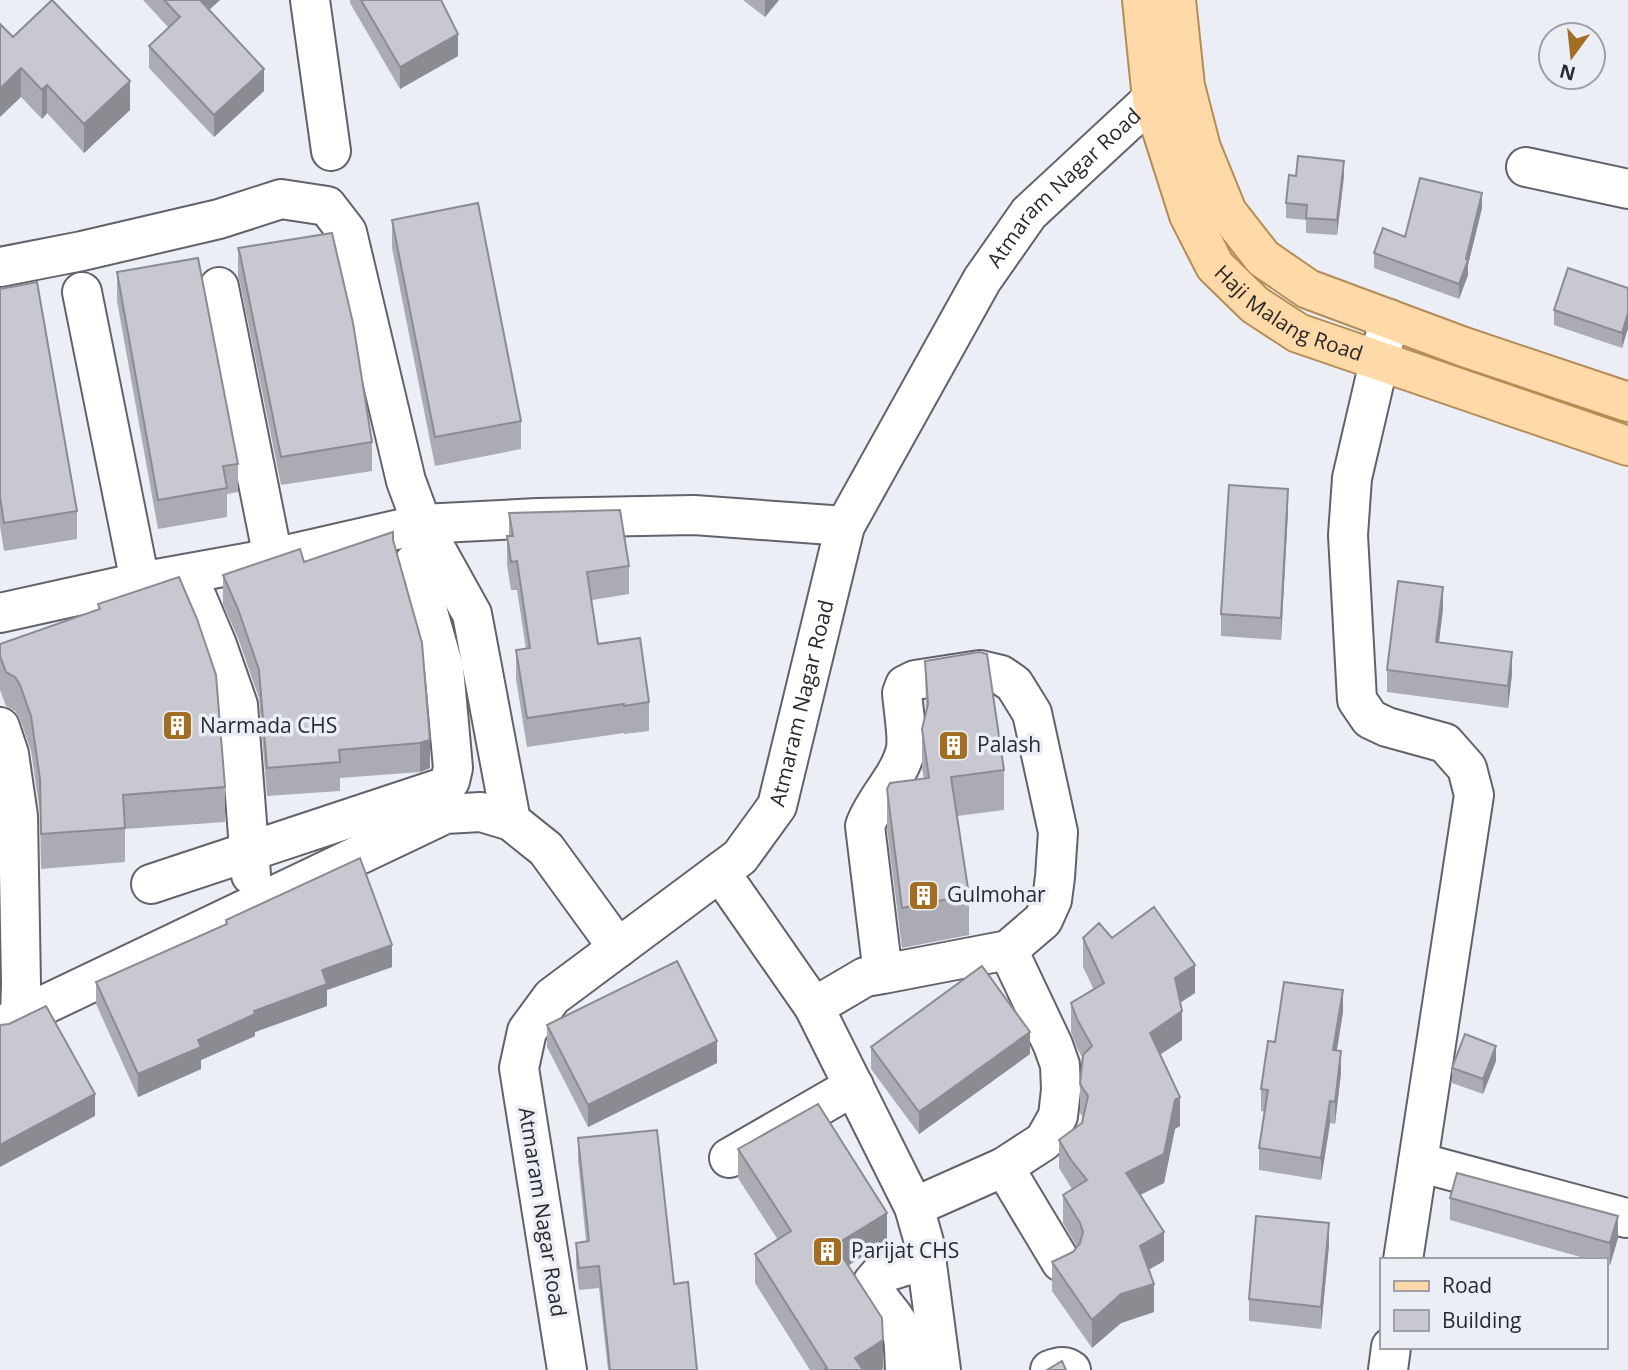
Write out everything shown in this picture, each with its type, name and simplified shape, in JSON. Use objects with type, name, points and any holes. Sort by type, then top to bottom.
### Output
[{"type":"main road","name":"Haji Malang Road","points":[[1142,0],[1169,93],[1189,215],[1215,266],[1255,305],[1298,333],[1628,446]]},
{"type":"main road","name":"Haji Malang Road","points":[[1176,0],[1169,93],[1201,148],[1227,212],[1263,257],[1308,289],[1464,347],[1628,402]]},
{"type":"street","points":[[151,884],[444,787],[450,781],[453,768],[463,665],[472,614],[422,524],[406,481],[347,232],[327,206],[331,157],[310,0]]},
{"type":"street","name":"Atmaram Nagar Road","points":[[568,1370],[519,1069],[527,1031],[552,997],[740,857],[777,806],[845,526],[982,280],[1029,213],[1169,93]]},
{"type":"street","points":[[1526,167],[1628,190]]},
{"type":"street","points":[[0,267],[219,219],[281,199],[327,206]]},
{"type":"street","points":[[219,287],[273,558]]},
{"type":"street","points":[[82,292],[140,582]]},
{"type":"street","points":[[1390,318],[1352,478],[1348,535],[1357,700],[1370,719],[1387,727],[1445,743],[1468,768],[1474,795],[1402,1258]]},
{"type":"street","points":[[0,613],[140,582],[273,558],[422,524],[537,518],[694,515],[845,526]]},
{"type":"street","points":[[414,563],[463,665],[511,821]]},
{"type":"street","points":[[187,574],[217,645],[238,705],[253,905]]},
{"type":"street","points":[[814,1007],[865,977],[883,974],[1008,950],[1043,920],[1052,900],[1058,832],[1032,713],[1014,684],[1001,675],[981,670],[915,680],[905,685],[902,693],[906,747],[901,762],[865,826],[883,974]]},
{"type":"street","points":[[0,727],[9,754],[18,816],[10,960],[10,1022],[445,814],[481,812],[511,821],[546,849],[618,948]]},
{"type":"street","points":[[720,872],[814,1007],[914,1207],[925,1242],[941,1370]]},
{"type":"street","points":[[914,1207],[1003,1167],[1044,1141],[1058,1116],[1060,1065],[1008,950]]},
{"type":"street","points":[[729,1158],[854,1086]]},
{"type":"street","points":[[1418,1162],[1626,1218]]},
{"type":"street","points":[[1003,1167],[1061,1262]]},
{"type":"street","points":[[905,1370],[902,1331],[886,1304],[873,1292],[873,1282],[880,1274],[927,1259]]},
{"type":"street","points":[[1388,1370],[1391,1349]]},
{"type":"street","points":[[1050,1370],[1068,1367],[1071,1370]]},
{"type":"building","points":[[52,0],[130,81],[84,124],[47,85],[42,90],[21,68],[0,89],[0,24],[13,37]]},
{"type":"building","points":[[164,0],[200,0],[264,69],[214,115],[149,46],[180,17]]},
{"type":"building","points":[[361,0],[441,0],[458,34],[400,67]]},
{"type":"building","points":[[1298,156],[1344,161],[1337,220],[1306,218],[1307,205],[1286,203],[1289,175],[1296,176]]},
{"type":"building","points":[[1420,178],[1482,193],[1466,259],[1468,260],[1459,284],[1374,253],[1383,228],[1405,237]]},
{"type":"building","points":[[478,203],[521,421],[435,437],[392,220]]},
{"type":"building","points":[[332,233],[353,323],[372,442],[281,457],[238,248]]},
{"type":"building","points":[[198,258],[238,464],[223,466],[227,488],[158,500],[117,272]]},
{"type":"building","points":[[1568,268],[1628,288],[1628,313],[1622,333],[1554,310]]},
{"type":"building","points":[[37,282],[77,511],[4,523],[0,497],[0,289]]},
{"type":"building","points":[[1229,485],[1288,489],[1281,618],[1221,614]]},
{"type":"building","points":[[620,510],[629,566],[587,572],[598,644],[640,638],[649,702],[527,718],[516,650],[530,648],[517,561],[511,562],[507,536],[513,536],[509,513]]},
{"type":"building","points":[[393,532],[422,643],[430,740],[339,750],[340,762],[267,768],[259,670],[223,575],[300,549],[304,562]]},
{"type":"building","points":[[179,577],[216,675],[225,787],[123,795],[125,828],[41,834],[40,779],[31,716],[20,685],[15,677],[6,672],[0,656],[0,644],[100,609],[98,604]]},
{"type":"building","points":[[1398,581],[1443,587],[1436,642],[1512,652],[1508,686],[1387,670]]},
{"type":"building","points":[[979,652],[987,654],[1004,770],[951,777],[969,895],[902,908],[887,789],[890,783],[929,778],[922,729],[928,704],[925,661]]},
{"type":"building","points":[[360,858],[392,945],[322,970],[327,984],[254,1011],[255,1014],[198,1040],[201,1047],[138,1074],[96,982],[227,924],[226,920]]},
{"type":"building","points":[[1154,907],[1195,965],[1175,978],[1182,1011],[1150,1033],[1180,1097],[1175,1100],[1164,1154],[1126,1173],[1164,1232],[1140,1246],[1154,1284],[1121,1294],[1092,1320],[1052,1262],[1073,1252],[1080,1243],[1083,1232],[1080,1223],[1063,1195],[1087,1180],[1059,1140],[1082,1123],[1088,1096],[1080,1084],[1083,1055],[1092,1046],[1071,1003],[1104,983],[1083,938],[1099,923],[1112,938]]},
{"type":"building","points":[[677,961],[717,1041],[588,1105],[547,1025]]},
{"type":"building","points":[[982,966],[1030,1032],[919,1112],[871,1047]]},
{"type":"building","points":[[1284,982],[1343,990],[1333,1050],[1341,1051],[1335,1102],[1330,1101],[1321,1158],[1259,1148],[1268,1090],[1261,1089],[1268,1041],[1275,1042]]},
{"type":"building","points":[[46,1006],[95,1094],[0,1145],[0,1025],[9,1024]]},
{"type":"building","points":[[1465,1034],[1496,1046],[1483,1079],[1452,1068]]},
{"type":"building","name":"Parijat CHS","points":[[818,1104],[887,1213],[835,1245],[882,1318],[883,1340],[855,1358],[863,1370],[824,1370],[827,1368],[755,1254],[791,1231],[738,1149]]},
{"type":"building","points":[[657,1130],[674,1284],[688,1282],[697,1370],[610,1370],[599,1266],[579,1268],[576,1243],[589,1241],[578,1138]]},
{"type":"building","points":[[1457,1173],[1618,1216],[1610,1243],[1450,1198]]},
{"type":"building","points":[[1256,1216],[1329,1223],[1321,1307],[1249,1299]]},
{"type":"building","points":[[1062,1361],[1066,1370],[1047,1370]]},
{"type":"place","name":"Narmada CHS","points":[[177,726]]},
{"type":"place","name":"Palash","points":[[954,745]]},
{"type":"place","name":"Gulmohar","points":[[924,895]]},
{"type":"place","name":"Parijat CHS","points":[[828,1251]]}]
